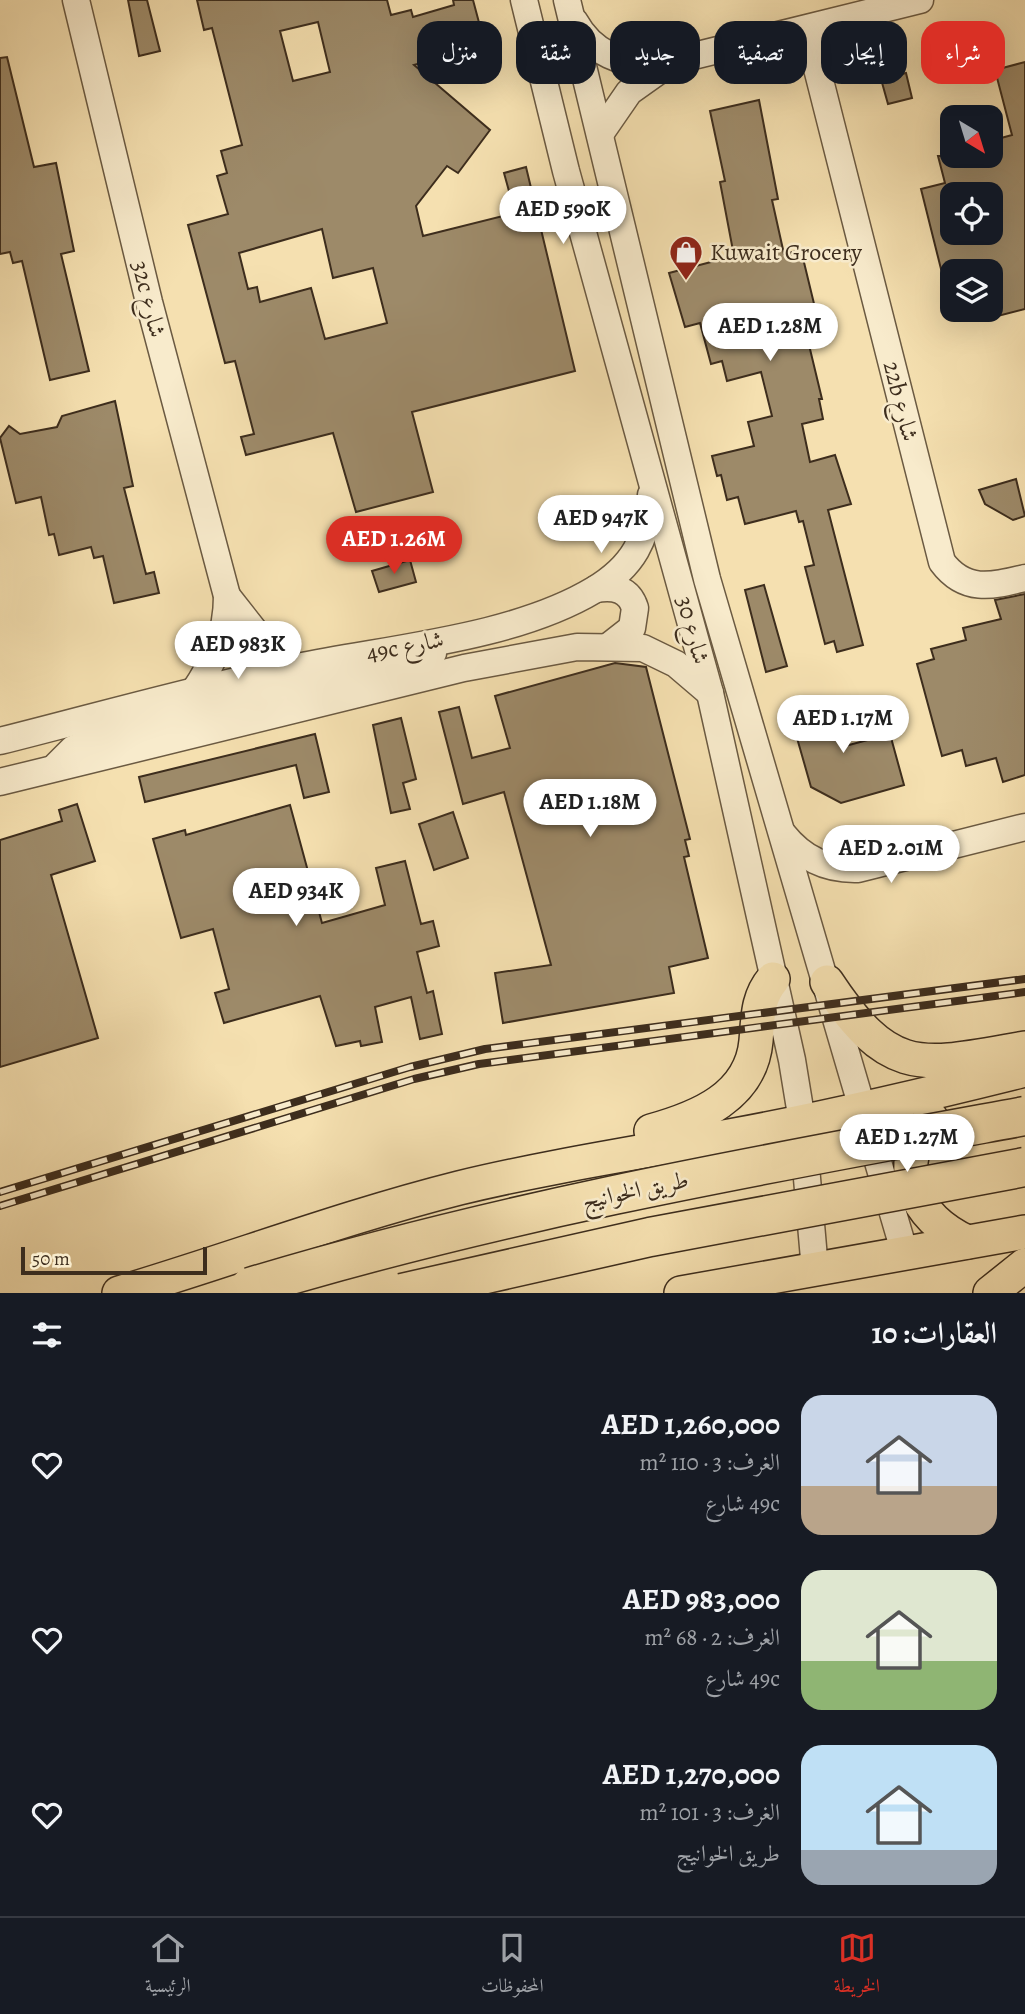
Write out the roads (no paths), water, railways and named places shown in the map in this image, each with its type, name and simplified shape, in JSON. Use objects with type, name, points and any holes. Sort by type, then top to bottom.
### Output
[{"type":"highway","name":"طريق الخوانيج","points":[[250,1287],[400,1245],[618,1193],[1025,1116]]},
{"type":"highway","name":"طريق الخوانيج","points":[[402,1293],[650,1237],[1025,1167]]},
{"type":"main road","points":[[584,1161],[619,1142],[693,1119],[726,1097],[740,1082],[752,1057],[759,1003],[773,979]]},
{"type":"main road","points":[[827,982],[857,1026],[890,1051],[909,1058],[949,1061],[1025,1048]]},
{"type":"main road","points":[[119,1293],[353,1217],[459,1188],[584,1161],[802,1121],[1025,1070]]},
{"type":"main road","points":[[967,1241],[936,1225],[917,1198],[911,1165],[914,1148],[920,1132],[943,1108],[1025,1076]]},
{"type":"main road","points":[[681,1293],[1025,1232]]},
{"type":"main road","points":[[990,1293],[1005,1278],[1025,1265]]},
{"type":"street","name":"32c شارع","points":[[76,0],[149,302],[227,596],[221,642],[207,673],[192,693]]},
{"type":"street","name":"شارع 30","points":[[524,0],[566,171],[710,693],[792,1060],[802,1121],[815,1269]]},
{"type":"street","points":[[807,29],[920,0]]},
{"type":"street","name":"شارع 30","points":[[565,5],[600,134],[708,579],[905,1254]]},
{"type":"street","points":[[565,5],[588,40],[610,56]]},
{"type":"street","name":"22b شارع","points":[[807,29],[942,562],[956,577],[976,586],[988,587],[1025,578]]},
{"type":"street","points":[[600,134],[629,92],[641,84]]},
{"type":"street","name":"49c شارع","points":[[0,741],[295,668],[461,636],[551,612],[596,589],[624,567],[646,535],[652,480]]},
{"type":"street","points":[[596,589],[608,587],[623,591],[635,608],[632,628],[609,646]]},
{"type":"street","name":"32c شارع","points":[[227,596],[260,638],[295,668]]},
{"type":"street","points":[[53,770],[62,757],[84,744],[406,664],[461,636]]},
{"type":"street","name":"49c شارع","points":[[0,782],[464,668],[558,650],[609,646],[643,648],[667,658],[710,693]]},
{"type":"street","points":[[782,833],[792,845],[816,862],[851,870],[1025,827]]},
{"type":"railway","points":[[0,1192],[410,1067],[485,1049],[1025,979]]},
{"type":"railway","points":[[0,1206],[414,1079],[479,1064],[1025,992]]},
{"type":"place","name":"Kuwait Grocery","points":[[686,282]]}]
